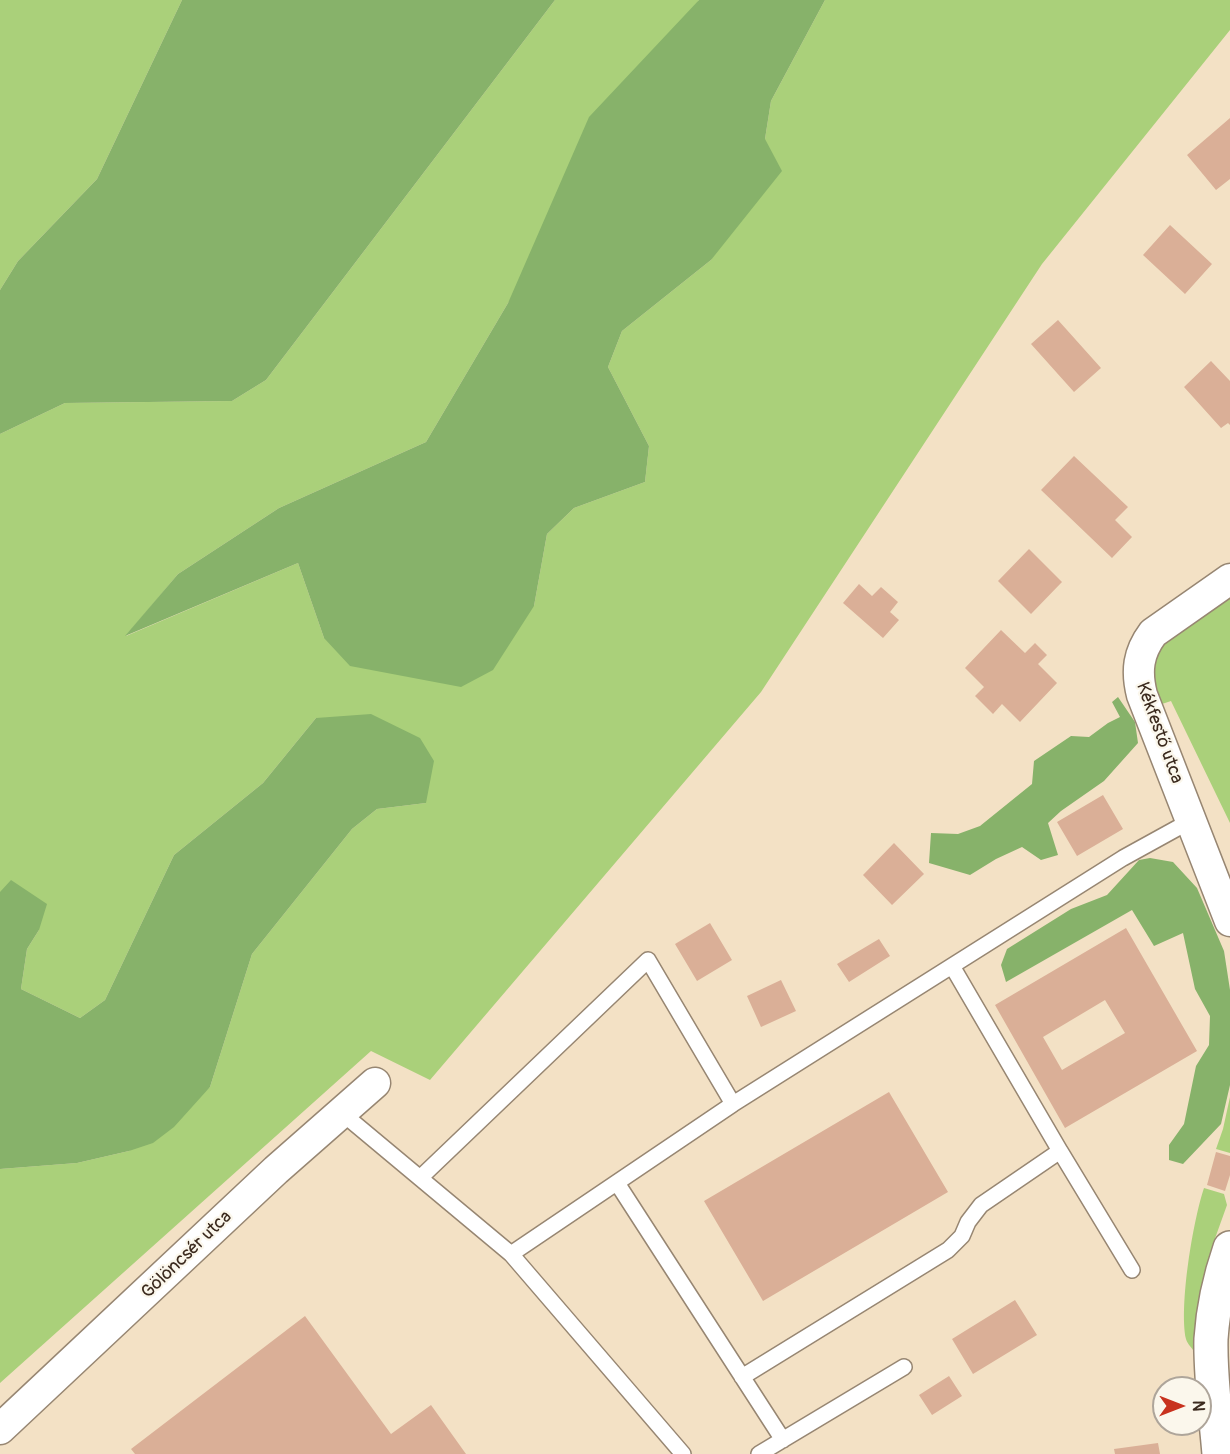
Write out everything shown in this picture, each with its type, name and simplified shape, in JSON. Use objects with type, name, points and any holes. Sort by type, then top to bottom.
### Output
[{"type":"street","name":"Kékfestő utca","points":[[1230,579],[1154,633],[1146,642],[1137,668],[1142,695],[1230,921]]},
{"type":"street","name":"Gölöncsér utca","points":[[0,1429],[276,1170],[375,1083]]},
{"type":"street","points":[[1219,1454],[1211,1338],[1216,1300],[1230,1248]]},
{"type":"lane","points":[[511,1254],[733,1104],[1123,858],[1192,820]]},
{"type":"lane","points":[[420,1178],[648,960],[733,1104]]},
{"type":"lane","points":[[952,966],[1132,1270]]},
{"type":"lane","points":[[342,1113],[511,1254],[683,1454]]},
{"type":"lane","points":[[742,1377],[948,1250],[962,1236],[968,1222],[981,1205],[1060,1151]]},
{"type":"lane","points":[[617,1183],[783,1440]]},
{"type":"lane","points":[[759,1454],[904,1367]]},
{"type":"green space","points":[[0,0],[182,0],[97,179],[18,261],[0,290]]},
{"type":"green space","points":[[182,0],[555,0],[266,380],[232,401],[65,403],[0,434],[0,290],[18,261],[97,179]]},
{"type":"green space","points":[[555,0],[699,0],[508,303],[426,442],[279,508],[178,574],[126,636],[298,563],[324,638],[534,606],[547,534],[574,508],[645,482],[649,446],[608,367],[622,331],[711,260],[765,139],[771,101],[825,0],[1230,0],[1230,30],[1042,264],[761,692],[430,1080],[371,1051],[0,1383],[0,1169],[77,1163],[129,1151],[210,1087],[252,954],[352,829],[377,809],[426,803],[316,718],[263,783],[174,855],[105,1000],[80,1018],[21,989],[27,949],[39,930],[0,892],[0,434],[65,403],[232,401],[266,380]]},
{"type":"green space","points":[[699,0],[825,0],[771,101],[765,139],[782,171],[711,260],[622,331],[608,367],[649,446],[645,482],[574,508],[547,534],[534,606],[493,670],[461,687],[350,666],[324,638],[298,563],[125,636],[178,574],[279,508],[426,442],[508,303],[589,117]]},
{"type":"green space","points":[[1230,585],[1230,823],[1171,701],[1159,705],[1149,669],[1152,650]]},
{"type":"green space","points":[[1118,697],[1135,722],[1138,743],[1104,781],[1061,811],[1048,823],[1058,855],[1041,860],[1022,847],[970,875],[929,863],[931,833],[958,834],[980,826],[1032,784],[1034,761],[1071,736],[1089,737],[1120,717],[1112,702]]},
{"type":"green space","points":[[371,714],[420,738],[434,761],[426,803],[377,809],[352,829],[252,954],[210,1087],[174,1127],[153,1143],[77,1163],[0,1169],[0,892],[11,880],[47,904],[39,930],[27,949],[21,989],[80,1018],[105,1000],[174,855],[263,783],[316,718]]},
{"type":"green space","points":[[1150,858],[1173,862],[1197,888],[1224,951],[1230,990],[1230,1085],[1221,1124],[1183,1164],[1169,1160],[1169,1145],[1184,1124],[1196,1066],[1209,1045],[1210,1016],[1195,989],[1183,933],[1154,946],[1132,910],[1006,982],[1001,965],[1007,949],[1071,909],[1107,895],[1139,860]]},
{"type":"green space","points":[[1230,1097],[1230,1153],[1216,1149]]},
{"type":"green space","points":[[1204,1188],[1224,1194],[1227,1205],[1213,1244],[1193,1350],[1186,1339],[1184,1306],[1192,1241]]},
{"type":"building","points":[[1230,118],[1230,179],[1216,190],[1187,155]]},
{"type":"building","points":[[1170,225],[1212,264],[1185,294],[1143,255]]},
{"type":"building","points":[[1058,320],[1101,368],[1074,392],[1031,344]]},
{"type":"building","points":[[1211,361],[1230,381],[1230,425],[1228,423],[1221,428],[1184,387]]},
{"type":"building","points":[[1074,456],[1128,507],[1115,520],[1132,537],[1112,558],[1041,490]]},
{"type":"building","points":[[1029,549],[1062,582],[1031,614],[998,581]]},
{"type":"building","points":[[859,584],[872,596],[881,587],[898,602],[890,612],[899,620],[883,638],[843,603]]},
{"type":"building","points":[[1001,630],[1025,653],[1035,643],[1047,655],[1038,664],[1057,683],[1020,722],[1002,704],[993,714],[975,696],[984,687],[965,668]]},
{"type":"building","points":[[1103,795],[1123,829],[1077,856],[1057,822]]},
{"type":"building","points":[[894,843],[924,874],[892,905],[863,875]]},
{"type":"building","points":[[710,923],[732,960],[697,981],[675,944]]},
{"type":"building","points":[[1126,928],[1197,1051],[1065,1128],[995,1005]],"holes":[[[1105,1000],[1125,1033],[1062,1070],[1043,1037]]]},
{"type":"building","points":[[879,939],[890,956],[849,982],[837,964]]},
{"type":"building","points":[[781,980],[796,1011],[761,1027],[747,996]]},
{"type":"building","points":[[889,1092],[948,1192],[763,1301],[704,1201]]},
{"type":"building","points":[[1216,1152],[1230,1156],[1230,1175],[1225,1191],[1207,1185]]},
{"type":"building","points":[[1015,1300],[1037,1335],[973,1374],[952,1339]]},
{"type":"building","points":[[305,1316],[391,1434],[431,1405],[466,1454],[135,1454],[131,1449]]},
{"type":"building","points":[[949,1376],[962,1396],[932,1415],[919,1395]]},
{"type":"building","points":[[1158,1443],[1160,1454],[1115,1454],[1114,1449]]}]
